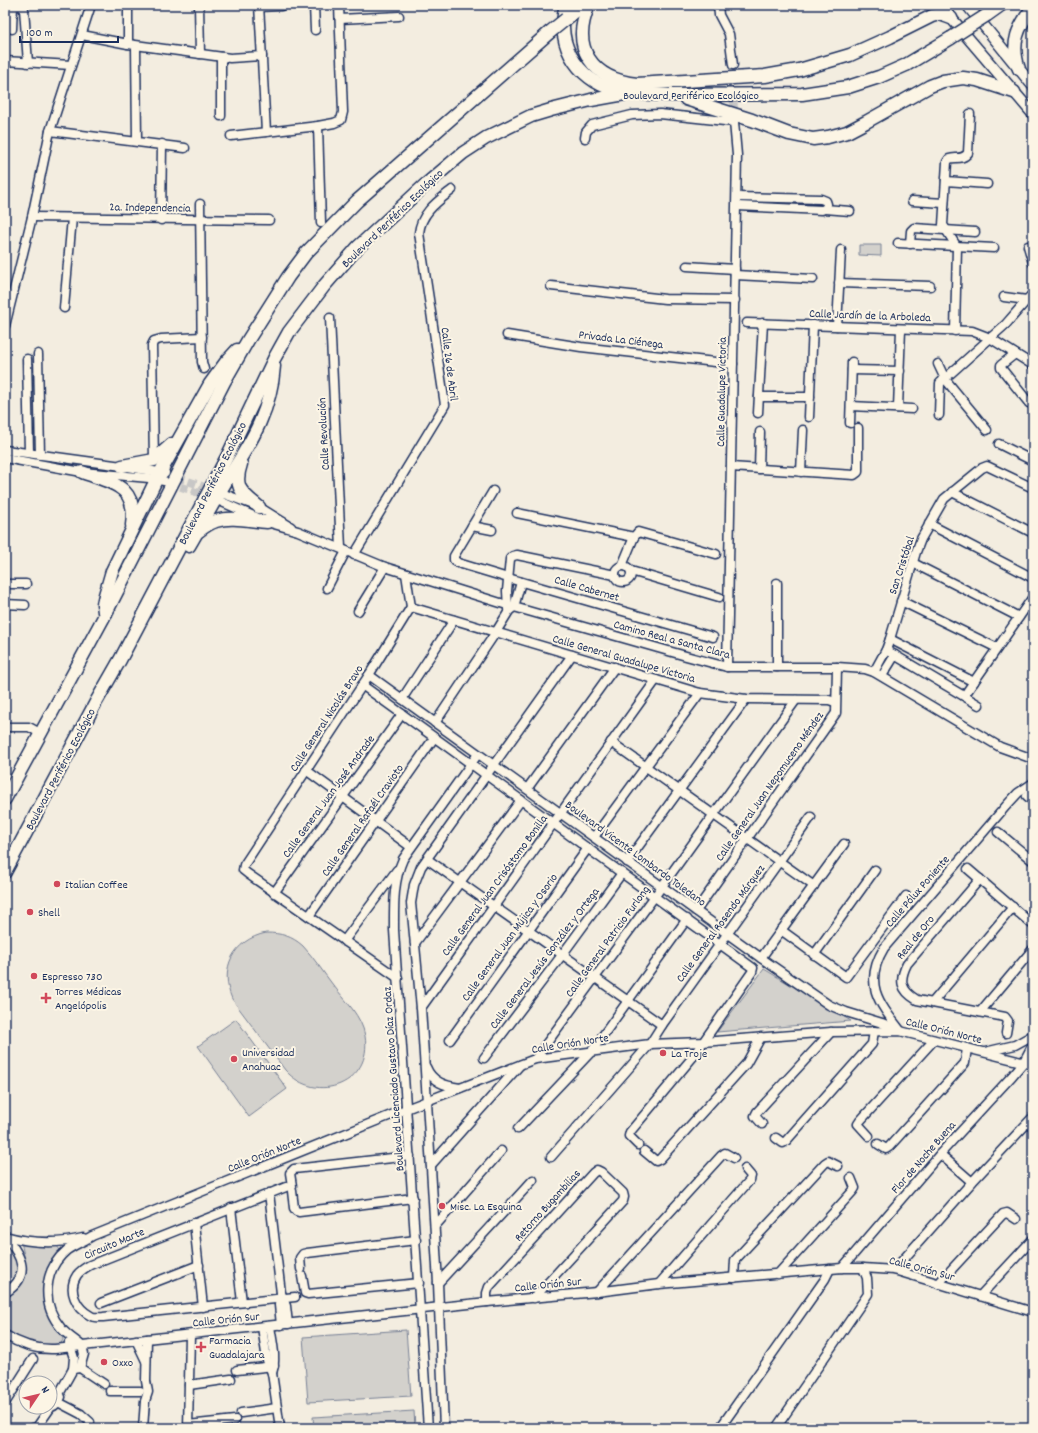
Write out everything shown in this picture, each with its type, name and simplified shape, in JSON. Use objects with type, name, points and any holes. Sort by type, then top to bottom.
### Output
[{"type":"highway","points":[[566,5],[563,36],[568,50],[576,64],[588,76],[600,84],[614,90],[630,93]]},
{"type":"highway","points":[[5,799],[104,615],[224,382],[248,340],[284,283],[306,253],[356,201],[583,5]]},
{"type":"highway","points":[[589,5],[583,27],[584,47],[591,62],[604,74],[614,80],[637,84],[765,76],[799,70],[850,55],[932,16],[940,14],[951,18]]},
{"type":"highway","points":[[1019,69],[1015,55],[1016,37],[1023,21],[1033,7]]},
{"type":"highway","name":"Boulevard Periférico Ecológico","points":[[5,872],[120,660],[228,455],[274,359],[289,332],[328,281],[358,247],[424,186],[463,153],[486,138],[531,116],[569,105],[630,93],[672,95],[802,94],[848,87],[879,78],[906,64],[951,38],[996,8]]},
{"type":"highway","points":[[672,95],[745,117],[793,135],[813,138],[836,136],[852,130],[930,86],[943,81],[956,79],[984,81],[1014,92]]},
{"type":"highway","points":[[694,81],[779,90],[802,94]]},
{"type":"highway","points":[[104,615],[104,604],[109,579],[131,530],[161,476],[181,435],[220,369],[248,340]]},
{"type":"highway","points":[[120,660],[126,656],[136,642],[197,533],[216,495],[246,451],[258,430],[268,402],[273,380],[274,359]]},
{"type":"highway","points":[[122,466],[154,460],[169,448],[181,435]]},
{"type":"highway","points":[[246,451],[238,472],[238,486],[244,495],[260,507]]},
{"type":"highway","points":[[82,472],[114,483],[123,489],[132,505],[133,518],[131,530]]},
{"type":"highway","points":[[197,533],[208,525],[219,520],[267,522]]},
{"type":"main road","points":[[940,5],[1033,114]]},
{"type":"main road","points":[[967,5],[1033,86]]},
{"type":"street","points":[[5,326],[32,217],[50,130],[91,5]]},
{"type":"street","points":[[128,5],[132,45],[137,141]]},
{"type":"street","points":[[199,5],[200,54]]},
{"type":"street","points":[[314,5],[315,30]]},
{"type":"street","points":[[231,136],[334,124],[341,120],[343,112],[340,5]]},
{"type":"street","points":[[718,5],[719,15],[729,34],[733,65]]},
{"type":"street","points":[[12,29],[13,6],[21,6],[24,9],[28,63]]},
{"type":"street","points":[[266,132],[259,6],[281,6]]},
{"type":"street","points":[[340,19],[399,16]]},
{"type":"street","points":[[82,35],[132,45],[221,57],[230,58],[262,56]]},
{"type":"street","points":[[221,57],[221,116]]},
{"type":"street","points":[[5,61],[71,65]]},
{"type":"street","name":"Calle Guadalupe Victoria","points":[[585,138],[586,132],[592,126],[632,115],[660,114],[734,120],[738,155],[727,667]]},
{"type":"street","points":[[954,330],[957,247],[943,226],[947,162],[948,159],[962,158],[968,153],[970,114]]},
{"type":"street","points":[[318,126],[321,223]]},
{"type":"street","points":[[50,130],[185,148]]},
{"type":"street","points":[[161,220],[162,144]]},
{"type":"street","points":[[946,181],[986,184]]},
{"type":"street","name":"Calle 26 de Abril","points":[[327,588],[347,551],[445,405],[419,233],[420,224],[427,211],[452,190]]},
{"type":"street","points":[[737,197],[821,200],[826,201],[827,204],[825,209]]},
{"type":"street","points":[[912,201],[944,203]]},
{"type":"street","points":[[200,204],[202,337],[204,369]]},
{"type":"street","points":[[736,206],[850,211]]},
{"type":"street","name":"2a. Independencia","points":[[32,217],[161,220],[269,220]]},
{"type":"street","points":[[64,308],[72,218]]},
{"type":"street","points":[[910,244],[912,229],[975,232]]},
{"type":"street","points":[[898,243],[994,248]]},
{"type":"street","points":[[1028,246],[1033,263]]},
{"type":"street","points":[[838,326],[841,250]]},
{"type":"street","points":[[687,266],[813,279]]},
{"type":"street","points":[[839,283],[930,286]]},
{"type":"street","points":[[551,286],[665,299],[735,300]]},
{"type":"street","points":[[938,415],[940,383],[1030,302],[1033,293]]},
{"type":"street","points":[[1004,297],[1030,302]]},
{"type":"street","name":"Calle Revolución","points":[[330,318],[347,551]]},
{"type":"street","name":"Calle Jardín de la Arboleda","points":[[747,323],[972,331],[990,338],[1033,365]]},
{"type":"street","points":[[758,413],[763,323]]},
{"type":"street","points":[[809,417],[813,325]]},
{"type":"street","points":[[898,408],[901,329]]},
{"type":"street","name":"Privada La Ciénega","points":[[507,336],[581,347],[733,364]]},
{"type":"street","points":[[154,460],[152,345],[154,341],[161,338],[202,337]]},
{"type":"street","points":[[38,354],[40,454]]},
{"type":"street","points":[[1015,354],[1001,365],[1001,368],[1029,404]]},
{"type":"street","points":[[27,359],[29,453]]},
{"type":"street","points":[[938,364],[945,379],[987,430]]},
{"type":"street","points":[[850,423],[852,366],[900,371]]},
{"type":"street","points":[[759,397],[810,397]]},
{"type":"street","points":[[850,406],[912,409]]},
{"type":"street","points":[[731,467],[854,475],[858,472],[858,428]]},
{"type":"street","points":[[801,472],[803,430]]},
{"type":"street","points":[[759,469],[760,432]]},
{"type":"street","points":[[999,444],[1033,461]]},
{"type":"street","points":[[5,450],[122,466],[161,476]]},
{"type":"street","points":[[5,458],[82,472],[161,476]]},
{"type":"street","name":"San Cristóbal","points":[[874,672],[890,639],[912,562],[921,539],[944,499],[982,468],[987,466],[1033,488]]},
{"type":"street","points":[[492,530],[472,526],[493,491]]},
{"type":"street","points":[[952,492],[1033,533]]},
{"type":"street","name":"Camino Real a Santa Clara","points":[[216,495],[260,507],[298,531]]},
{"type":"street","name":"Camino Real a Santa Clara","points":[[216,495],[267,522],[298,531],[385,567],[510,608],[678,654],[727,667],[837,667],[865,669],[882,676],[1000,747],[1033,759]]},
{"type":"street","points":[[517,513],[636,534],[716,554]]},
{"type":"street","points":[[929,524],[1033,578]]},
{"type":"street","name":"Calle Cabernet","points":[[472,526],[454,556],[454,560],[458,563],[713,637]]},
{"type":"street","points":[[631,571],[630,578],[625,582],[618,581],[615,575],[617,569],[622,566],[636,534]]},
{"type":"street","points":[[510,608],[508,578],[510,559],[513,556],[517,555],[615,575]]},
{"type":"street","points":[[912,562],[1019,617]]},
{"type":"street","points":[[622,566],[627,567],[631,571],[719,597]]},
{"type":"street","points":[[358,611],[385,567]]},
{"type":"street","points":[[406,574],[411,607]]},
{"type":"street","points":[[436,723],[496,632],[510,608],[521,582]]},
{"type":"street","points":[[777,583],[777,667]]},
{"type":"street","points":[[5,584],[26,584]]},
{"type":"street","points":[[964,696],[1033,597]]},
{"type":"street","points":[[901,601],[997,648]]},
{"type":"street","points":[[5,604],[25,605]]},
{"type":"street","name":"Calle General Guadalupe Victoria","points":[[411,607],[700,692],[746,699],[829,700],[835,702]]},
{"type":"street","name":"Calle General Nicolás Bravo","points":[[274,893],[243,870],[244,865],[362,686],[411,607]]},
{"type":"street","points":[[402,699],[454,620]]},
{"type":"street","points":[[890,639],[974,682]]},
{"type":"street","points":[[886,650],[979,705]]},
{"type":"street","points":[[444,1428],[438,1283],[425,1065],[411,903],[414,885],[421,867],[572,655]]},
{"type":"street","points":[[882,676],[895,655]]},
{"type":"street","points":[[527,789],[615,667]]},
{"type":"street","name":"Calle General Juan Nepomuceno Méndez","points":[[696,911],[836,713],[837,710],[835,702],[837,667]]},
{"type":"street","name":"Boulevard Vicente Lombardo Toledano","points":[[369,675],[727,934],[829,1005],[882,1023],[900,1031]]},
{"type":"street","name":"Calle General Juan Crisóstomo Bonilla","points":[[421,1008],[656,680]]},
{"type":"street","name":"Boulevard Vicente Lombardo Toledano","points":[[362,686],[753,968],[752,972],[703,1042]]},
{"type":"street","points":[[594,837],[700,692]]},
{"type":"street","points":[[627,862],[746,699]]},
{"type":"street","name":"Calle General Patricio Furlong","points":[[535,1059],[655,896],[796,700]]},
{"type":"street","name":"Calle General Juan José Andrade","points":[[274,893],[402,714]]},
{"type":"street","points":[[5,727],[29,727],[40,734]]},
{"type":"street","name":"Calle General Rafaél Cravioto","points":[[309,916],[434,738]]},
{"type":"street","points":[[611,742],[814,886]]},
{"type":"street","name":"Boulevard Licenciado Gustavo Díaz Ordaz","points":[[428,1428],[394,930],[394,896],[399,868],[411,847],[478,754]]},
{"type":"street","points":[[306,770],[411,847]]},
{"type":"street","name":"Calle Pólux Poniente","points":[[900,1031],[876,996],[874,974],[878,958],[884,948],[1006,806],[1018,793],[1033,783]]},
{"type":"street","points":[[415,942],[521,800]]},
{"type":"street","name":"Calle General Rosendo Márquez","points":[[551,1157],[650,1044],[720,943],[811,817]]},
{"type":"street","points":[[998,832],[1032,859]]},
{"type":"street","points":[[761,958],[844,844]]},
{"type":"street","name":"Calle General Juan Mújica y Osorio","points":[[450,1040],[588,848]]},
{"type":"street","points":[[427,859],[662,1026]]},
{"type":"street","points":[[344,941],[399,868]]},
{"type":"street","points":[[968,869],[1033,925]]},
{"type":"street","points":[[814,954],[875,870]]},
{"type":"street","name":"Calle General Jesús González y Ortega","points":[[484,1058],[622,873]]},
{"type":"street","name":"Real de Oro","points":[[980,879],[907,964],[902,974],[901,981],[906,992],[917,1000],[1008,1018],[1006,1033]]},
{"type":"street","points":[[274,893],[398,978]]},
{"type":"street","points":[[782,930],[846,977],[906,896]]},
{"type":"street","points":[[932,1002],[1012,907]]},
{"type":"street","points":[[518,1129],[591,1052],[687,920]]},
{"type":"street","points":[[980,1012],[1033,949]]},
{"type":"street","points":[[776,1138],[783,1143],[786,1141],[872,1044],[874,1031]]},
{"type":"street","name":"Calle Orión Norte","points":[[66,1332],[52,1313],[48,1302],[47,1284],[52,1269],[61,1256],[70,1248],[92,1236],[406,1109],[535,1059],[650,1044],[703,1042],[831,1032],[900,1031],[1033,1065]]},
{"type":"street","points":[[762,1124],[755,1116],[757,1112],[831,1032]]},
{"type":"street","points":[[983,1052],[1015,1045],[1033,1035]]},
{"type":"street","points":[[703,1042],[692,1058],[630,1132],[629,1136],[656,1161],[660,1159],[746,1064],[761,1037]]},
{"type":"street","points":[[869,1136],[858,1124],[860,1121],[934,1040]]},
{"type":"street","name":"Flor de Noche Buena","points":[[842,1268],[940,1154],[1012,1076],[1023,1062],[1033,1044]]},
{"type":"street","points":[[878,1144],[886,1149],[889,1147],[965,1063],[967,1048]]},
{"type":"street","points":[[425,1065],[428,1073],[438,1082],[451,1087],[461,1088]]},
{"type":"street","points":[[431,1165],[521,1065]]},
{"type":"street","points":[[894,1270],[972,1182],[1033,1117]]},
{"type":"street","points":[[435,1226],[501,1151]]},
{"type":"street","points":[[597,1292],[721,1156],[725,1153],[734,1158]]},
{"type":"street","points":[[940,1154],[972,1182]]},
{"type":"street","points":[[410,1156],[294,1169],[291,1171],[290,1188],[296,1211],[413,1198]]},
{"type":"street","points":[[734,1278],[736,1260],[825,1163],[828,1161],[838,1166]]},
{"type":"street","points":[[659,1284],[750,1180],[751,1176],[745,1169]]},
{"type":"street","name":"Retorno Bugambilias","points":[[487,1302],[489,1287],[593,1172],[597,1170],[601,1172],[624,1193],[623,1201],[534,1298]]},
{"type":"street","points":[[778,1274],[853,1191],[855,1188],[851,1178]]},
{"type":"street","points":[[438,1283],[533,1180]]},
{"type":"street","name":"Circuito Marte","points":[[290,1188],[269,1193],[90,1265],[82,1270],[76,1278],[73,1289],[74,1298],[78,1305],[84,1311],[97,1317],[203,1307],[281,1296],[295,1297]]},
{"type":"street","points":[[269,1193],[281,1296],[279,1305],[284,1324]]},
{"type":"street","points":[[232,1208],[242,1302]]},
{"type":"street","points":[[938,1284],[1003,1214],[1007,1213],[1016,1219]]},
{"type":"street","points":[[194,1223],[203,1307]]},
{"type":"street","points":[[5,1236],[16,1249],[22,1272],[14,1287],[5,1293]]},
{"type":"street","name":"Calle Orión Norte","points":[[5,1236],[33,1241],[57,1242],[92,1236]]},
{"type":"street","points":[[980,1296],[1032,1236]]},
{"type":"street","points":[[416,1240],[307,1252],[300,1258],[301,1273],[305,1293],[308,1294],[419,1283]]},
{"type":"street","points":[[57,1242],[62,1247],[61,1256]]},
{"type":"street","points":[[100,1303],[199,1265]]},
{"type":"street","name":"Calle Orión Sur","points":[[5,1334],[12,1340],[34,1348],[71,1348],[487,1302],[597,1292],[659,1284],[842,1268],[894,1270],[980,1296],[1031,1309]]},
{"type":"street","points":[[776,1428],[868,1294],[867,1278],[863,1268]]},
{"type":"street","points":[[720,1428],[830,1269]]},
{"type":"street","points":[[266,1326],[280,1428]]},
{"type":"street","points":[[35,1428],[51,1407],[55,1406],[84,1354],[82,1346],[66,1332]]},
{"type":"street","points":[[66,1332],[76,1368],[104,1384]]},
{"type":"street","points":[[190,1335],[188,1426],[235,1420]]},
{"type":"street","points":[[143,1428],[145,1418],[145,1401],[148,1392],[146,1381],[147,1339]]},
{"type":"street","points":[[136,1340],[146,1362]]},
{"type":"street","points":[[5,1403],[33,1358]]},
{"type":"street","points":[[237,1370],[272,1368]]},
{"type":"street","points":[[189,1385],[231,1379]]},
{"type":"street","points":[[145,1401],[141,1397],[140,1391],[142,1385],[146,1381]]},
{"type":"street","points":[[110,1391],[140,1391]]},
{"type":"street","points":[[59,1398],[90,1422]]},
{"type":"street","points":[[241,1413],[277,1408]]},
{"type":"shaded area","points":[[859,245],[881,245],[881,256],[859,255]]},
{"type":"shaded area","points":[[266,933],[286,936],[303,946],[357,1015],[365,1036],[365,1052],[360,1066],[352,1077],[340,1084],[326,1087],[312,1086],[298,1081],[285,1070],[232,999],[228,988],[227,977],[228,967],[232,957],[237,949],[245,942]]},
{"type":"shaded area","points":[[764,969],[851,1021],[717,1032]]},
{"type":"shaded area","points":[[236,1019],[287,1089],[249,1117],[198,1046]]},
{"type":"shaded area","points":[[21,1241],[53,1245],[57,1246],[60,1250],[45,1285],[63,1339],[60,1344],[55,1346],[48,1347],[31,1344],[15,1337],[5,1329],[5,1298],[21,1286],[26,1274]]},
{"type":"shaded area","points":[[5,1244],[15,1252],[19,1267],[16,1277],[10,1285],[5,1287]]},
{"type":"shaded area","points":[[406,1330],[411,1396],[308,1402],[303,1337]]},
{"type":"shaded area","points":[[414,1411],[415,1428],[314,1428],[313,1417]]},
{"type":"tunnel","points":[[733,65],[734,118]]},
{"type":"tunnel","points":[[166,473],[213,490]]},
{"type":"tunnel","points":[[169,483],[211,497]]},
{"type":"place","name":"Italian Coffee","points":[[57,884]]},
{"type":"place","name":"Shell","points":[[30,912]]},
{"type":"place","name":"Espresso 730","points":[[34,976]]},
{"type":"place","name":"Torres Médicas Angelópolis","points":[[46,998]]},
{"type":"place","name":"La Troje","points":[[663,1053]]},
{"type":"place","name":"Universidad Anahuac","points":[[234,1059]]},
{"type":"place","name":"Misc. La Esquina","points":[[442,1206]]},
{"type":"place","name":"Farmacia Guadalajara","points":[[201,1347]]},
{"type":"place","name":"Oxxo","points":[[104,1362]]}]
